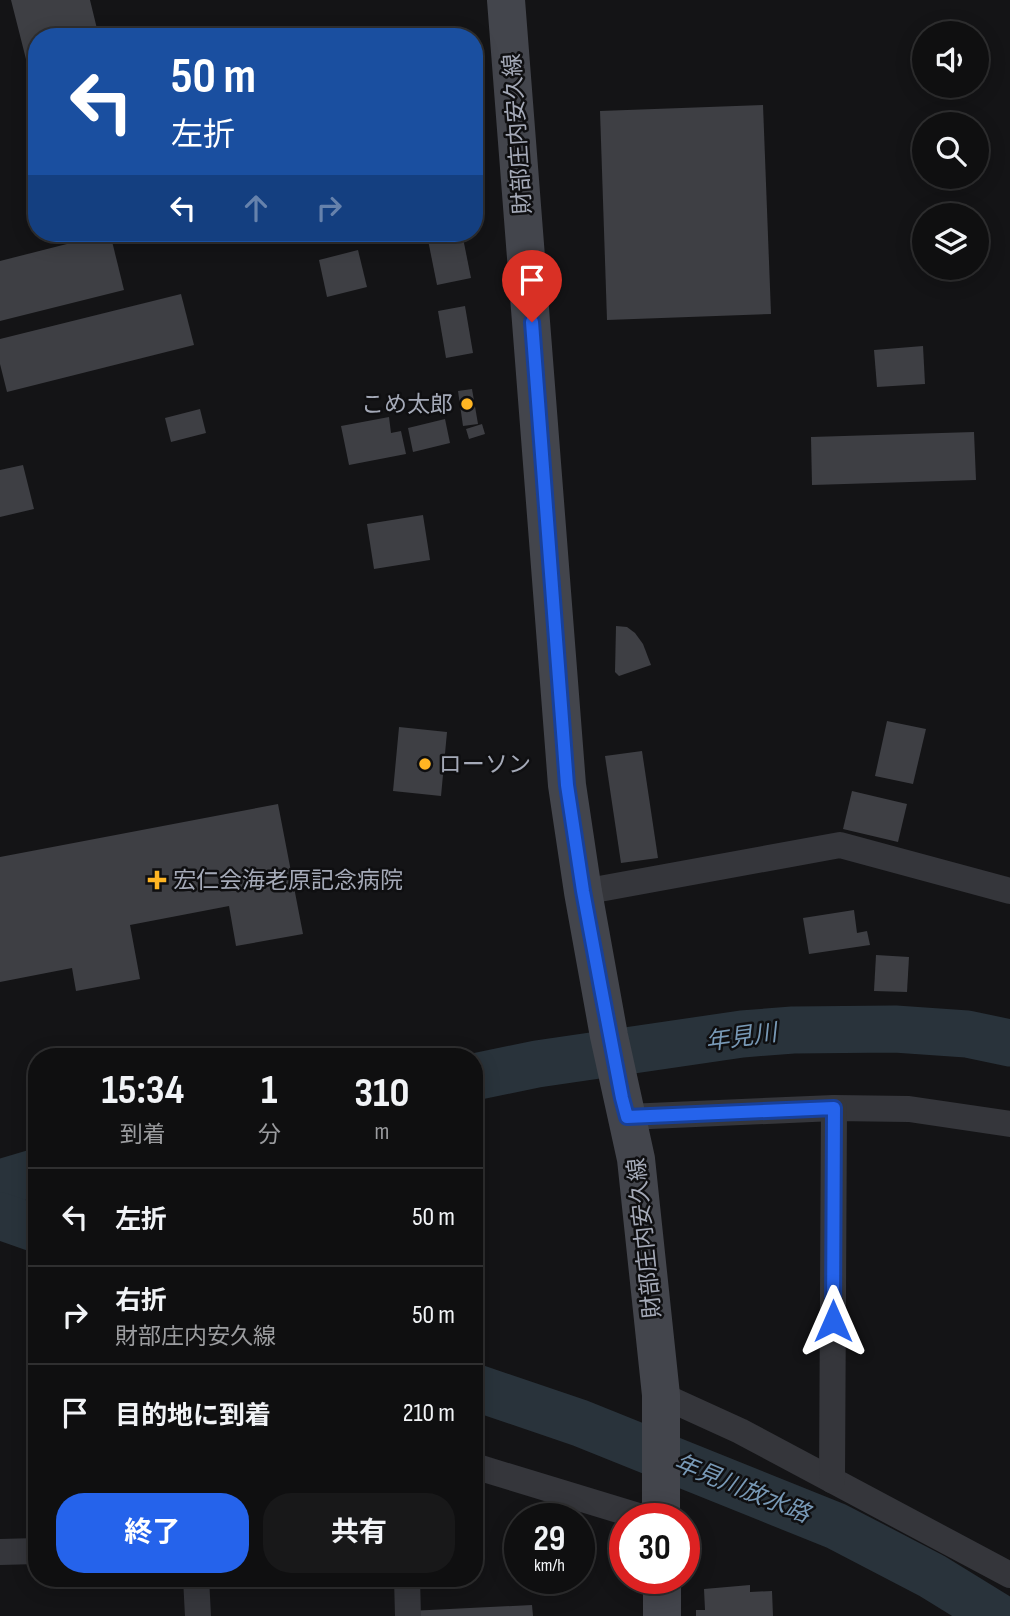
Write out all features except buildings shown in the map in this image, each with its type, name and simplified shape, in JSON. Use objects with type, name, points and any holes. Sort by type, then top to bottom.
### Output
[{"type":"main road","name":"財部庄内安久線","points":[[506,0],[567,785],[609,1035],[636,1159],[661,1406],[657,1503]]},
{"type":"main road","points":[[662,1594],[662,1616]]},
{"type":"street","points":[[583,891],[840,845],[1010,891]]},
{"type":"street","points":[[624,1108],[908,1109],[1010,1124]]},
{"type":"street","points":[[832,1480],[834,1108]]},
{"type":"street","points":[[661,1406],[740,1431],[1010,1575]]},
{"type":"street","points":[[483,1468],[609,1503]]},
{"type":"street","points":[[0,1552],[28,1551]]},
{"type":"street","points":[[196,1587],[198,1616]]},
{"type":"street","points":[[407,1587],[408,1616]]},
{"type":"waterway","name":"年見川","points":[[483,1075],[537,1064],[742,1034],[793,1030],[895,1029],[967,1034],[1010,1043]]},
{"type":"waterway","name":"年見川","points":[[0,1183],[28,1175]]},
{"type":"waterway","name":"年見川放水路","points":[[0,1216],[28,1226]]},
{"type":"waterway","name":"年見川放水路","points":[[483,1390],[580,1423],[836,1526],[932,1576],[997,1616]]},
{"type":"place","name":"こめ太郎","points":[[467,404]]},
{"type":"place","name":"ローソン","points":[[425,764]]},
{"type":"place","name":"宏仁会海老原記念病院","points":[[157,880]]},
{"type":"route","points":[[532,322],[567,785],[583,891],[627,1117],[834,1108],[833,1321]]}]
